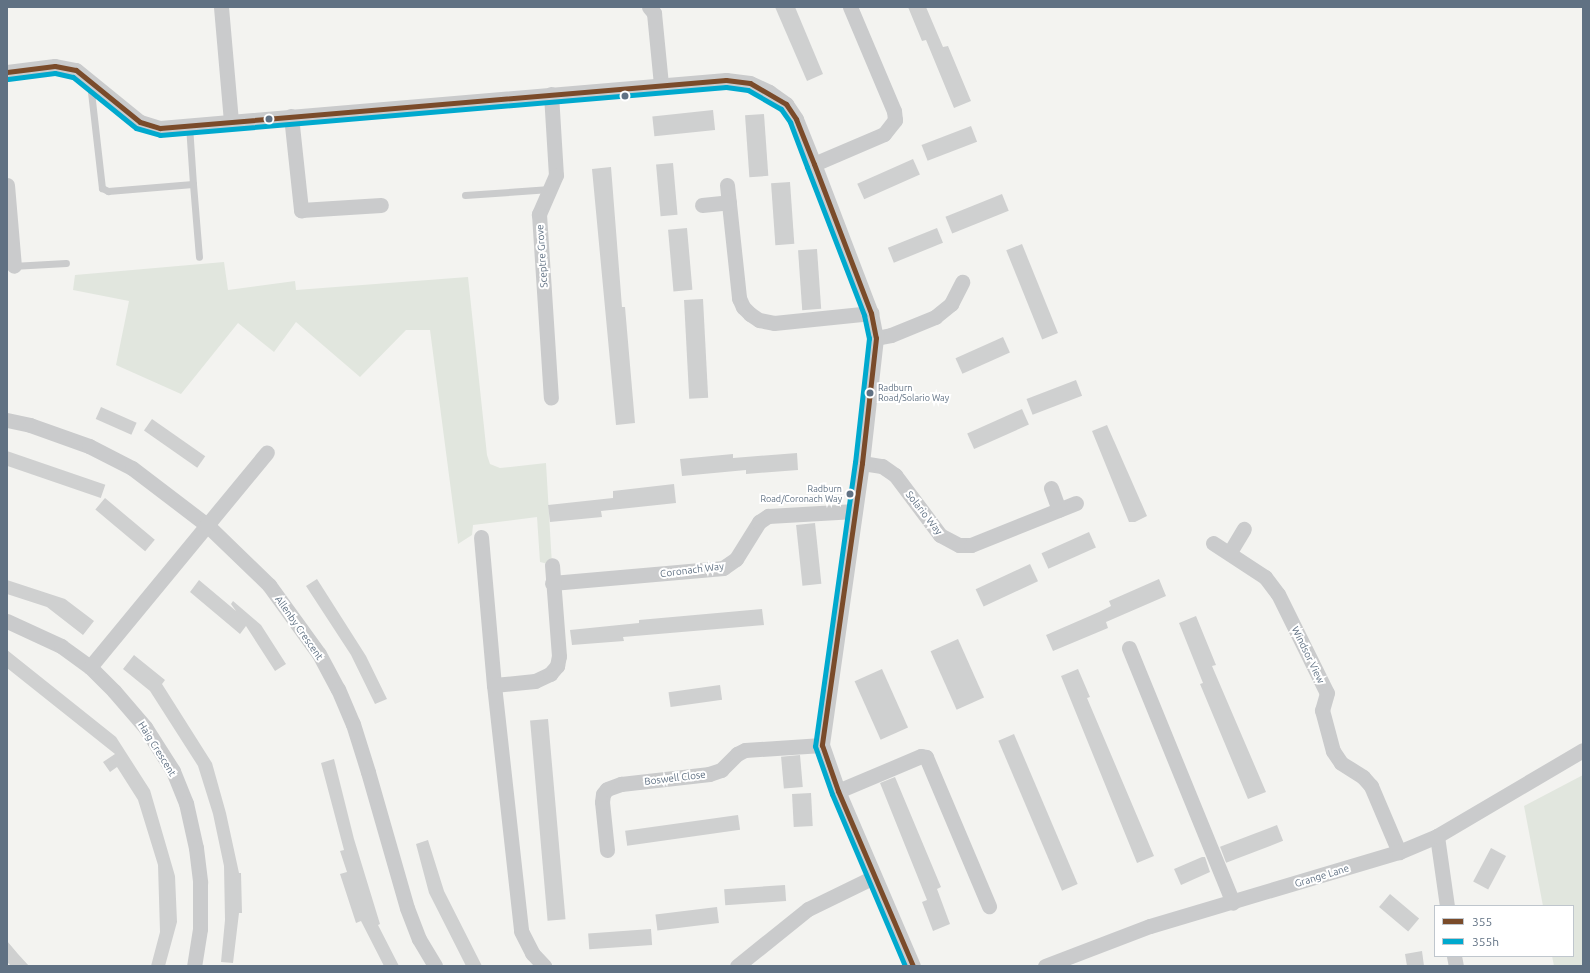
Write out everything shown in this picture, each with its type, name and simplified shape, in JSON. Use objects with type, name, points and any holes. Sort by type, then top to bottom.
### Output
[{"type":"street","points":[[221,7],[231,122]]},
{"type":"street","points":[[650,7],[654,13],[661,84]]},
{"type":"street","points":[[814,164],[884,134],[895,120],[894,111],[850,7]]},
{"type":"street","points":[[7,72],[66,67],[76,70],[90,79],[140,122],[152,127],[231,122],[661,84],[726,80],[750,84],[769,92],[786,104],[796,119],[814,164],[871,313],[876,338],[862,462],[822,745],[838,791],[913,966]]},
{"type":"street","name":"Sceptre Grove","points":[[551,94],[556,174],[540,214],[551,398]]},
{"type":"street","points":[[291,116],[301,210],[381,205]]},
{"type":"street","points":[[7,185],[11,266]]},
{"type":"street","points":[[727,185],[739,298],[743,307],[750,314],[759,320],[774,323],[871,313]]},
{"type":"street","points":[[702,205],[729,202]]},
{"type":"street","points":[[876,338],[891,335],[935,317],[951,304],[962,282]]},
{"type":"street","name":"Allenby Crescent","points":[[7,420],[89,446],[132,468],[208,526],[269,586],[319,654],[338,689],[353,724],[407,908],[419,939],[434,966]]},
{"type":"street","points":[[90,668],[208,526],[267,452]]},
{"type":"street","name":"Solario Way","points":[[862,462],[882,466],[895,475],[940,535],[959,545],[971,545],[1076,503]]},
{"type":"street","points":[[1050,488],[1059,510]]},
{"type":"street","name":"Coronach Way","points":[[552,583],[723,568],[736,559],[759,522],[768,516],[855,511]]},
{"type":"street","points":[[1230,552],[1244,529]]},
{"type":"street","points":[[481,537],[494,685],[521,931],[532,953],[544,966]]},
{"type":"street","name":"Windsor View","points":[[1213,542],[1265,577],[1278,594],[1327,693],[1322,710],[1333,751],[1341,762],[1364,777],[1372,786],[1399,852]]},
{"type":"street","points":[[494,685],[535,681],[550,674],[557,666],[558,656],[552,565]]},
{"type":"street","name":"Haig Crescent","points":[[7,621],[61,646],[90,668],[114,691],[145,727],[173,771],[186,803],[196,848],[200,884],[200,929],[194,966]]},
{"type":"street","points":[[1129,648],[1233,903]]},
{"type":"street","name":"Boswell Close","points":[[607,850],[603,794],[613,786],[709,774],[721,770],[737,754],[745,750],[822,745]]},
{"type":"street","name":"Grange Lane","points":[[1045,966],[1150,926],[1233,903],[1399,852],[1437,836],[1583,750]]},
{"type":"street","points":[[838,791],[921,756],[926,757],[989,906]]},
{"type":"street","points":[[1437,836],[1447,905]]},
{"type":"street","points":[[737,966],[808,909],[874,877]]},
{"type":"lane","points":[[90,79],[102,188],[108,191],[193,184]]},
{"type":"lane","points":[[189,125],[199,257]]},
{"type":"lane","points":[[465,195],[550,189]]},
{"type":"lane","points":[[11,266],[66,263]]},
{"type":"shaded area","points":[[224,262],[228,290],[295,281],[296,290],[468,277],[487,455],[490,464],[500,468],[546,463],[552,565],[540,562],[537,517],[473,525],[472,535],[458,544],[430,330],[406,330],[360,377],[296,322],[274,352],[238,323],[181,394],[116,365],[129,301],[73,290],[75,275]]},
{"type":"shaded area","points":[[1583,775],[1583,966],[1554,966],[1552,957],[1574,957],[1574,905],[1543,905],[1524,806]]},
{"type":"building","points":[[775,7],[795,7],[823,74],[807,81]]},
{"type":"building","points":[[908,7],[926,7],[943,47],[948,46],[971,101],[954,108],[926,40],[922,41]]},
{"type":"building","points":[[713,110],[715,130],[654,136],[652,116]]},
{"type":"building","points":[[764,114],[768,176],[749,177],[745,115]]},
{"type":"building","points":[[971,126],[977,142],[928,161],[922,145]]},
{"type":"building","points":[[913,159],[920,175],[864,199],[857,184]]},
{"type":"building","points":[[673,163],[678,215],[661,216],[656,164]]},
{"type":"building","points":[[611,167],[622,307],[625,307],[635,423],[616,425],[592,169]]},
{"type":"building","points":[[790,182],[794,244],[775,245],[771,183]]},
{"type":"building","points":[[1002,194],[1009,211],[952,234],[945,217]]},
{"type":"building","points":[[687,228],[692,290],[673,291],[668,230]]},
{"type":"building","points":[[937,228],[943,243],[894,263],[888,248]]},
{"type":"building","points":[[1022,244],[1058,333],[1042,339],[1006,250]]},
{"type":"building","points":[[817,249],[821,309],[802,310],[798,250]]},
{"type":"building","points":[[703,299],[708,398],[689,399],[684,300]]},
{"type":"building","points":[[1003,337],[1010,353],[962,374],[955,358]]},
{"type":"building","points":[[1076,380],[1082,396],[1033,415],[1027,399]]},
{"type":"building","points":[[101,407],[137,423],[131,435],[96,419]]},
{"type":"building","points":[[1022,409],[1029,425],[974,449],[967,433]]},
{"type":"building","points":[[152,419],[205,456],[197,468],[144,430]]},
{"type":"building","points":[[1107,425],[1147,516],[1135,522],[1129,522],[1092,431]]},
{"type":"building","points":[[7,451],[105,485],[101,498],[7,466]]},
{"type":"building","points":[[797,453],[798,470],[746,474],[746,470],[682,476],[680,459],[733,454],[733,458]]},
{"type":"building","points":[[674,484],[676,503],[601,511],[602,517],[550,522],[548,505],[613,498],[613,491]]},
{"type":"building","points":[[105,498],[155,540],[145,551],[95,509]]},
{"type":"building","points":[[815,523],[821,584],[802,586],[796,525]]},
{"type":"building","points":[[1089,532],[1096,548],[1048,569],[1041,553]]},
{"type":"building","points":[[1030,564],[1038,581],[984,607],[976,589]]},
{"type":"building","points":[[317,579],[366,656],[387,699],[375,704],[351,655],[306,586]]},
{"type":"building","points":[[1159,579],[1166,596],[1106,622],[1108,628],[1053,651],[1046,635],[1099,612],[1111,606],[1109,601]]},
{"type":"building","points":[[7,580],[65,599],[94,621],[83,635],[47,607],[7,594]]},
{"type":"building","points":[[199,580],[236,611],[231,604],[233,601],[261,625],[286,664],[275,671],[246,626],[240,634],[190,592]]},
{"type":"building","points":[[762,609],[764,625],[623,637],[624,641],[572,645],[570,630],[639,623],[639,620]]},
{"type":"building","points":[[1196,616],[1216,665],[1212,666],[1266,792],[1248,799],[1200,684],[1203,683],[1179,623]]},
{"type":"building","points":[[958,639],[984,697],[957,710],[931,651]]},
{"type":"building","points":[[7,650],[116,737],[150,790],[175,876],[177,922],[165,966],[151,966],[160,932],[158,865],[138,800],[117,767],[110,772],[103,762],[115,754],[7,668]]},
{"type":"building","points":[[134,655],[165,680],[162,684],[212,763],[226,813],[239,873],[241,873],[242,913],[239,913],[233,963],[221,962],[225,920],[224,866],[213,814],[198,766],[150,691],[123,669]]},
{"type":"building","points":[[882,669],[908,727],[881,740],[855,681]]},
{"type":"building","points":[[1078,669],[1090,697],[1087,698],[1154,856],[1137,863],[1061,676]]},
{"type":"building","points":[[720,685],[722,700],[671,707],[669,692]]},
{"type":"building","points":[[548,719],[566,919],[548,921],[530,721]]},
{"type":"building","points":[[1014,734],[1078,884],[1062,891],[998,741]]},
{"type":"building","points":[[800,755],[803,787],[784,789],[781,757]]},
{"type":"building","points":[[334,759],[354,839],[380,924],[378,925],[399,966],[384,966],[361,921],[356,923],[340,874],[347,872],[340,851],[344,850],[321,763]]},
{"type":"building","points":[[895,777],[941,887],[937,889],[950,924],[933,931],[922,902],[927,900],[880,783]]},
{"type":"building","points":[[811,793],[813,826],[794,827],[792,794]]},
{"type":"building","points":[[738,815],[740,830],[627,846],[625,831]]},
{"type":"building","points":[[1277,825],[1283,841],[1226,863],[1220,847]]},
{"type":"building","points":[[428,840],[444,891],[482,966],[466,966],[429,893],[416,844]]},
{"type":"building","points":[[1491,848],[1506,856],[1488,890],[1473,882]]},
{"type":"building","points":[[1205,857],[1210,872],[1181,885],[1174,869]]},
{"type":"building","points":[[785,885],[786,901],[725,905],[724,889]]},
{"type":"building","points":[[1390,894],[1419,918],[1408,931],[1379,907]]},
{"type":"building","points":[[717,907],[719,923],[657,930],[655,915]]},
{"type":"building","points":[[651,929],[652,945],[589,949],[588,933]]},
{"type":"building","points":[[7,941],[29,966],[11,966],[7,962]]},
{"type":"building","points":[[1422,951],[1424,966],[1407,966],[1405,954]]},
{"type":"transit line","name":"355","points":[[7,72],[55,66],[76,70],[140,122],[160,128],[726,80],[750,83],[786,104],[796,119],[814,164],[871,313],[876,338],[862,463],[822,745],[838,791],[913,966]]},
{"type":"transit line","name":"355h","points":[[8,79],[55,73],[73,77],[136,128],[160,135],[726,87],[748,90],[781,109],[790,122],[864,315],[869,338],[855,462],[815,746],[832,794],[905,966]]},
{"type":"place","name":"Radburn Road/Solario Way","points":[[870,393]]},
{"type":"place","name":"Radburn Road/Coronach Way","points":[[850,494]]}]
